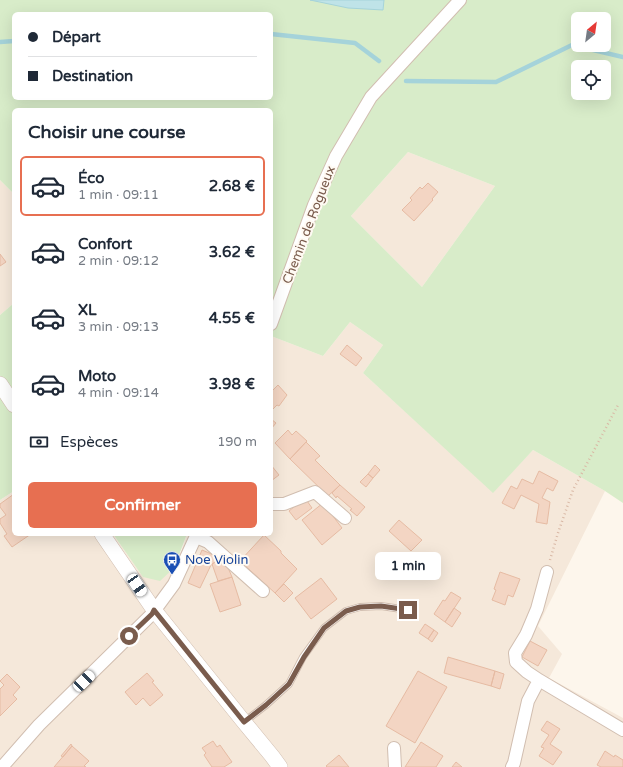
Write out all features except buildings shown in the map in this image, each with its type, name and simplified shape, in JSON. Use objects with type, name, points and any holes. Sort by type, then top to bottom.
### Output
[{"type":"street","name":"Chemin de Rogueux","points":[[273,318],[314,204],[336,156],[371,97],[460,0]]},
{"type":"street","points":[[0,384],[12,402]]},
{"type":"street","points":[[273,504],[284,504],[315,492],[345,518]]},
{"type":"street","points":[[103,536],[154,610],[280,767]]},
{"type":"street","points":[[2,767],[39,725],[152,614],[174,584],[197,536]]},
{"type":"street","points":[[202,536],[213,538],[263,591]]},
{"type":"street","points":[[547,572],[537,608],[526,635],[514,653],[516,662],[539,680],[623,730]]},
{"type":"street","points":[[512,767],[528,701],[539,680]]},
{"type":"street","points":[[394,748],[395,767]]},
{"type":"lane","points":[[244,722],[266,705],[289,684],[304,657],[324,628],[346,611],[360,607],[381,606],[408,610]]},
{"type":"path","points":[[547,572],[573,490],[618,405]]},
{"type":"shaded area","points":[[408,152],[495,186],[422,287],[351,216]]},
{"type":"shaded area","points":[[0,180],[12,192],[12,305],[0,315]]},
{"type":"shaded area","points":[[350,322],[383,345],[363,373],[493,492],[533,450],[605,491],[538,626],[562,654],[549,678],[623,718],[623,767],[0,767],[0,500],[12,492],[12,536],[114,536],[143,577],[181,552],[186,536],[273,536],[273,337],[323,356]]},
{"type":"green space","points":[[0,0],[623,0],[623,503],[605,491],[533,450],[493,493],[363,373],[383,345],[350,322],[323,356],[273,337],[273,108],[12,108],[12,192],[0,180]],"holes":[[[408,152],[495,186],[422,287],[351,216]]]},
{"type":"green space","points":[[12,305],[12,492],[0,500],[0,315]]},
{"type":"green space","points":[[114,536],[186,536],[174,568],[160,581],[143,577]]},
{"type":"water","points":[[310,0],[384,0],[383,10],[348,8]]},
{"type":"waterway","points":[[273,34],[355,43],[379,61]]},
{"type":"waterway","points":[[0,42],[12,41]]},
{"type":"waterway","points":[[406,81],[496,82],[572,45],[623,57]]},
{"type":"place","name":"Noe Violin","points":[[172,575]]},
{"type":"route","points":[[129,636],[152,614],[154,610],[244,722],[266,705],[289,684],[304,657],[324,628],[346,611],[360,607],[381,606],[408,610]]}]
